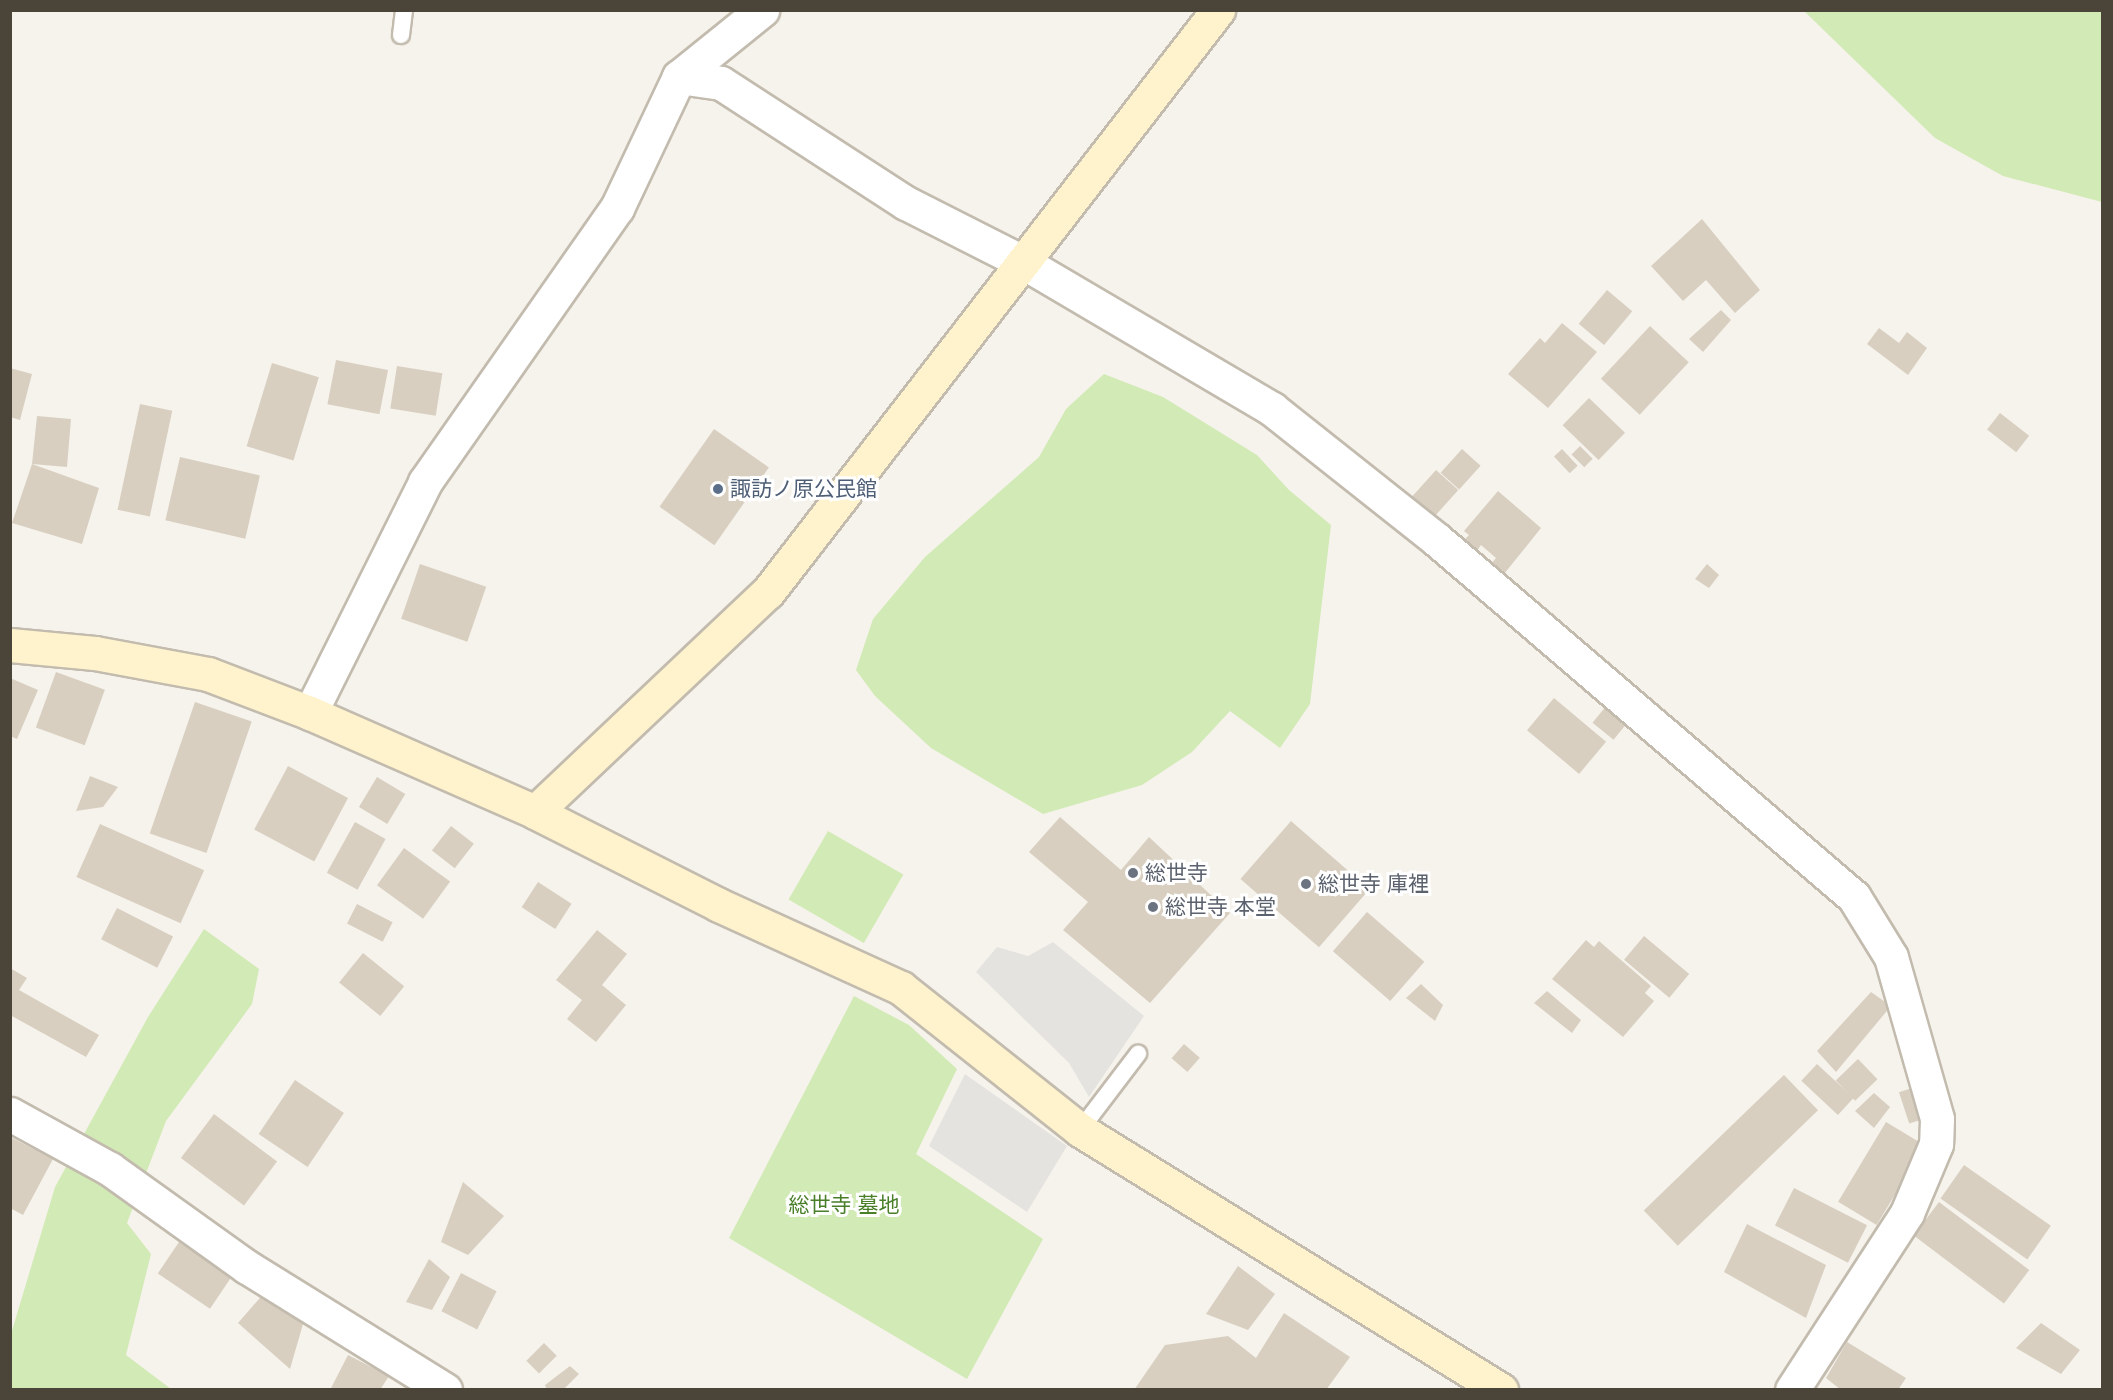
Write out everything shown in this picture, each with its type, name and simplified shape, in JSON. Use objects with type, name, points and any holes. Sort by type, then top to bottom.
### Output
[{"type":"street","points":[[310,713],[425,482],[617,208],[679,77],[762,10]]},
{"type":"street","points":[[535,812],[768,592],[1026,264],[1218,10]]},
{"type":"street","points":[[679,77],[721,83],[906,203],[1026,264],[1152,336],[1298,429],[1436,538],[1854,897],[1891,957],[1937,1119],[1936,1144],[1907,1213],[1792,1389]]},
{"type":"street","points":[[10,645],[95,652],[208,674],[310,713],[535,812],[719,905],[901,988],[1080,1130],[1501,1389]]},
{"type":"street","points":[[10,1114],[110,1169],[247,1268],[445,1389]]},
{"type":"lane","points":[[401,35],[404,10]]},
{"type":"lane","points":[[1080,1130],[1138,1054]]},
{"type":"green space","points":[[1804,11],[2102,11],[2102,202],[2003,176],[1935,138]]},
{"type":"green space","points":[[1104,374],[1163,397],[1257,455],[1289,490],[1331,525],[1310,704],[1280,748],[1230,711],[1192,752],[1142,785],[1043,814],[931,748],[875,696],[856,670],[873,619],[925,557],[1039,457],[1066,409]]},
{"type":"green space","points":[[828,831],[903,874],[864,943],[788,899]]},
{"type":"green space","points":[[204,929],[259,969],[252,1004],[166,1121],[127,1223],[151,1254],[126,1355],[171,1389],[11,1390],[11,1334],[55,1187],[148,1017]]},
{"type":"green space","name":"総世寺 墓地","points":[[854,996],[909,1025],[957,1069],[916,1154],[1043,1239],[967,1379],[729,1238]]},
{"type":"shaded area","points":[[1053,942],[1144,1016],[1089,1097],[1069,1063],[976,972],[997,947],[1028,956]]},
{"type":"shaded area","points":[[965,1074],[1067,1146],[1027,1212],[929,1146]]},
{"type":"building","points":[[1702,219],[1760,290],[1735,313],[1706,280],[1683,301],[1651,266]]},
{"type":"building","points":[[1607,290],[1632,311],[1604,345],[1579,324]]},
{"type":"building","points":[[1721,310],[1731,320],[1703,352],[1689,339]]},
{"type":"building","points":[[1562,323],[1597,352],[1548,408],[1508,374],[1540,338],[1545,343]]},
{"type":"building","points":[[1650,326],[1689,362],[1640,415],[1601,379]]},
{"type":"building","points":[[1879,328],[1899,343],[1907,332],[1927,348],[1908,375],[1867,344]]},
{"type":"building","points":[[336,360],[388,370],[379,414],[327,404]]},
{"type":"building","points":[[272,363],[319,377],[293,461],[247,446]]},
{"type":"building","points":[[397,366],[442,373],[436,416],[390,408]]},
{"type":"building","points":[[10,368],[32,374],[20,420],[10,417]]},
{"type":"building","points":[[1589,398],[1625,433],[1599,460],[1563,425]]},
{"type":"building","points":[[140,404],[172,411],[150,517],[118,510]]},
{"type":"building","points":[[2000,413],[2029,436],[2016,452],[1987,430]]},
{"type":"building","points":[[37,416],[71,419],[67,467],[32,464]]},
{"type":"building","name":"諏訪ノ原公民館","points":[[714,429],[769,467],[714,545],[660,507]]},
{"type":"building","points":[[1580,446],[1593,459],[1584,467],[1572,454]]},
{"type":"building","points":[[1462,449],[1481,466],[1459,490],[1441,473]]},
{"type":"building","points":[[1562,449],[1578,466],[1570,473],[1554,457]]},
{"type":"building","points":[[180,457],[260,475],[245,539],[165,520]]},
{"type":"building","points":[[32,464],[99,488],[82,544],[12,523]]},
{"type":"building","points":[[1436,470],[1458,490],[1434,518],[1411,497]]},
{"type":"building","points":[[1498,491],[1541,528],[1504,574],[1491,564],[1496,558],[1481,545],[1476,552],[1463,541],[1469,535],[1464,531]]},
{"type":"building","points":[[420,564],[486,587],[467,642],[401,619]]},
{"type":"building","points":[[1707,564],[1719,575],[1709,588],[1695,579]]},
{"type":"building","points":[[56,672],[105,690],[85,745],[36,727]]},
{"type":"building","points":[[10,678],[38,690],[17,739],[10,736]]},
{"type":"building","points":[[1554,698],[1606,742],[1579,774],[1527,730]]},
{"type":"building","points":[[195,702],[252,722],[206,853],[150,833]]},
{"type":"building","points":[[1607,705],[1628,722],[1614,740],[1593,723]]},
{"type":"building","points":[[288,766],[348,798],[314,861],[254,830]]},
{"type":"building","points":[[90,776],[118,787],[103,807],[76,811]]},
{"type":"building","points":[[377,777],[405,794],[387,824],[359,807]]},
{"type":"building","name":"総世寺 本堂","points":[[1060,817],[1121,870],[1149,837],[1230,913],[1150,1003],[1063,930],[1088,902],[1029,852]]},
{"type":"building","name":"総世寺 庫裡","points":[[1291,821],[1369,889],[1319,947],[1240,879]]},
{"type":"building","points":[[355,822],[386,839],[357,890],[327,873]]},
{"type":"building","points":[[100,824],[204,870],[181,923],[76,877]]},
{"type":"building","points":[[451,826],[474,844],[455,868],[432,850]]},
{"type":"building","points":[[404,848],[450,882],[423,919],[377,885]]},
{"type":"building","points":[[538,882],[572,904],[555,929],[522,907]]},
{"type":"building","points":[[357,904],[393,922],[383,942],[347,924]]},
{"type":"building","points":[[117,908],[173,937],[157,968],[101,939]]},
{"type":"building","name":"総世寺 庫裡","points":[[1367,912],[1424,962],[1390,1001],[1333,951]]},
{"type":"building","points":[[597,930],[627,954],[602,985],[626,1005],[596,1042],[567,1019],[582,1000],[556,980]]},
{"type":"building","points":[[1644,936],[1689,974],[1669,998],[1624,960]]},
{"type":"building","points":[[1586,940],[1594,947],[1599,941],[1651,986],[1645,993],[1654,1001],[1623,1037],[1552,979]]},
{"type":"building","points":[[363,953],[404,986],[380,1016],[339,983]]},
{"type":"building","points":[[10,968],[27,978],[19,990],[99,1035],[86,1057],[10,1015]]},
{"type":"building","points":[[1421,984],[1443,1005],[1435,1021],[1406,998]]},
{"type":"building","points":[[1547,991],[1581,1020],[1572,1033],[1534,1003]]},
{"type":"building","points":[[1871,992],[1891,1006],[1836,1072],[1817,1051]]},
{"type":"building","points":[[1184,1044],[1200,1058],[1187,1072],[1172,1058]]},
{"type":"building","points":[[1858,1059],[1877,1079],[1855,1101],[1836,1081]]},
{"type":"building","points":[[1817,1064],[1854,1098],[1838,1115],[1801,1081]]},
{"type":"building","points":[[1784,1075],[1818,1110],[1678,1246],[1644,1210]]},
{"type":"building","points":[[295,1080],[344,1113],[308,1167],[259,1134]]},
{"type":"building","points":[[1918,1086],[1928,1117],[1909,1124],[1899,1092]]},
{"type":"building","points":[[1874,1093],[1890,1107],[1874,1128],[1855,1111]]},
{"type":"building","points":[[214,1114],[277,1162],[244,1205],[181,1158]]},
{"type":"building","points":[[1886,1122],[1925,1145],[1877,1225],[1838,1202]]},
{"type":"building","points":[[10,1137],[53,1159],[23,1215],[10,1208]]},
{"type":"building","points":[[1964,1165],[2051,1226],[2027,1259],[1940,1199]]},
{"type":"building","points":[[463,1182],[504,1216],[468,1255],[441,1242]]},
{"type":"building","points":[[1794,1188],[1867,1225],[1848,1263],[1775,1225]]},
{"type":"building","points":[[1939,1202],[2029,1270],[2004,1304],[1914,1236]]},
{"type":"building","points":[[1747,1224],[1826,1265],[1806,1318],[1724,1272]]},
{"type":"building","points":[[179,1242],[231,1277],[210,1309],[158,1274]]},
{"type":"building","points":[[429,1259],[450,1277],[432,1310],[406,1302]]},
{"type":"building","points":[[1238,1266],[1275,1294],[1248,1330],[1206,1314]]},
{"type":"building","points":[[461,1273],[497,1291],[477,1329],[441,1311]]},
{"type":"building","points":[[265,1292],[303,1324],[290,1369],[238,1323]]},
{"type":"building","points":[[1284,1313],[1350,1357],[1326,1390],[1134,1390],[1165,1345],[1228,1336],[1256,1358]]},
{"type":"building","points":[[2041,1323],[2080,1350],[2061,1374],[2016,1348]]},
{"type":"building","points":[[1847,1342],[1906,1378],[1898,1390],[1841,1390],[1826,1378]]},
{"type":"building","points":[[544,1343],[557,1356],[539,1373],[526,1361]]},
{"type":"building","points":[[348,1355],[389,1376],[380,1390],[330,1390]]},
{"type":"building","points":[[570,1366],[579,1374],[563,1390],[547,1390],[545,1385]]},
{"type":"place","name":"諏訪ノ原公民館","points":[[718,489]]},
{"type":"place","name":"総世寺","points":[[1133,873]]},
{"type":"place","name":"総世寺 庫裡","points":[[1306,884]]},
{"type":"place","name":"総世寺 本堂","points":[[1153,907]]}]
